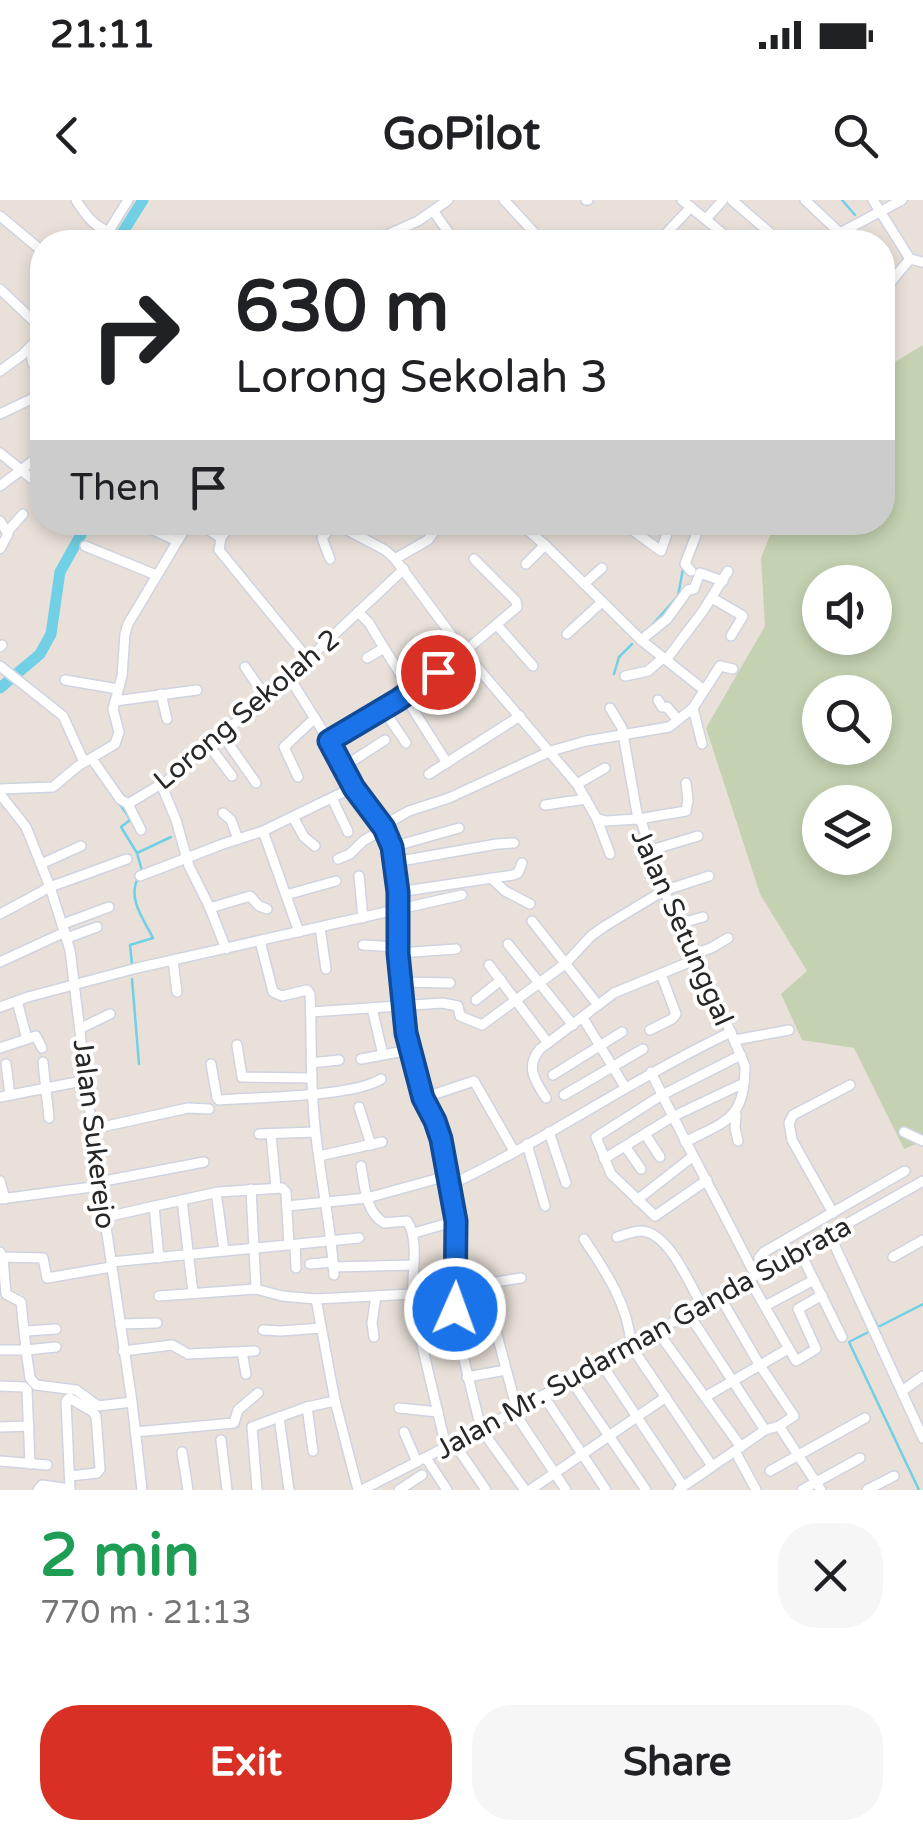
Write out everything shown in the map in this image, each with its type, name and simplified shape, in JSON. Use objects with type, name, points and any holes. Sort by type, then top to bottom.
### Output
[{"type":"street","points":[[76,200],[88,218],[105,230]]},
{"type":"street","points":[[109,230],[128,200]]},
{"type":"street","points":[[397,230],[434,212],[448,200]]},
{"type":"street","points":[[504,200],[532,230]]},
{"type":"street","points":[[706,219],[723,200]]},
{"type":"street","points":[[732,200],[767,230]]},
{"type":"street","points":[[806,200],[837,230]]},
{"type":"street","points":[[874,200],[891,230]]},
{"type":"street","points":[[846,230],[902,200]]},
{"type":"street","points":[[667,230],[686,203],[719,230]]},
{"type":"street","points":[[434,212],[447,230]]},
{"type":"street","points":[[0,216],[30,241]]},
{"type":"street","points":[[895,236],[910,259],[923,262]]},
{"type":"street","points":[[895,277],[910,259]]},
{"type":"street","points":[[0,289],[30,320]]},
{"type":"street","points":[[0,307],[12,301]]},
{"type":"street","points":[[1,367],[30,348]]},
{"type":"street","points":[[0,414],[30,400]]},
{"type":"street","points":[[0,452],[30,477]]},
{"type":"street","points":[[0,486],[30,461]]},
{"type":"street","points":[[0,549],[8,531],[23,514]]},
{"type":"street","points":[[0,521],[8,531]]},
{"type":"street","points":[[164,535],[178,541]]},
{"type":"street","points":[[0,792],[52,786],[111,748],[118,737],[113,713],[123,666],[124,634],[130,618],[183,535]]},
{"type":"street","points":[[215,535],[220,538]]},
{"type":"street","points":[[222,535],[220,550],[308,659]]},
{"type":"street","points":[[324,535],[322,538],[330,559]]},
{"type":"street","name":"Jalan Setunggal","points":[[357,535],[385,550],[404,568],[464,652],[577,784],[597,819],[638,820],[643,826],[663,891],[698,956],[742,1055],[744,1083],[734,1125],[738,1140]]},
{"type":"street","points":[[395,559],[432,535]]},
{"type":"street","points":[[533,535],[642,640],[704,690]]},
{"type":"street","points":[[639,535],[660,550],[668,535]]},
{"type":"street","points":[[690,571],[685,564],[696,535]]},
{"type":"street","points":[[526,564],[544,545]]},
{"type":"street","points":[[85,546],[156,575]]},
{"type":"street","points":[[329,741],[408,693],[517,607],[474,559]]},
{"type":"street","name":"Lorong Sekolah 2","points":[[0,666],[63,716],[88,760],[128,804],[161,784],[289,677],[404,568]]},
{"type":"street","points":[[584,584],[602,568]]},
{"type":"street","points":[[624,676],[648,672],[664,659],[725,576],[700,573],[694,589]]},
{"type":"street","points":[[642,640],[666,619],[688,590],[694,589],[743,616],[731,636]]},
{"type":"street","points":[[567,634],[602,602]]},
{"type":"street","points":[[358,612],[369,622],[447,763]]},
{"type":"street","points":[[497,624],[534,666]]},
{"type":"street","points":[[367,658],[384,648]]},
{"type":"street","points":[[338,859],[409,811],[449,798],[550,751],[586,741],[660,730],[693,708],[720,666],[732,669]]},
{"type":"street","points":[[245,668],[265,696]]},
{"type":"street","points":[[289,677],[392,847],[398,892],[402,1005],[423,1098],[438,1128],[456,1221],[455,1324],[482,1429],[528,1490],[666,1397]]},
{"type":"street","points":[[65,680],[118,689]]},
{"type":"street","points":[[115,701],[197,690]]},
{"type":"street","points":[[161,694],[167,719]]},
{"type":"street","points":[[658,700],[678,720]]},
{"type":"street","points":[[610,708],[620,722],[638,820],[686,811],[686,783]]},
{"type":"street","points":[[693,708],[702,744]]},
{"type":"street","points":[[382,709],[406,743]]},
{"type":"street","points":[[429,774],[520,716]]},
{"type":"street","points":[[298,776],[284,745],[315,718]]},
{"type":"street","points":[[222,733],[256,783]]},
{"type":"street","points":[[343,767],[386,740]]},
{"type":"street","points":[[208,744],[232,776]]},
{"type":"street","points":[[577,784],[605,768]]},
{"type":"street","points":[[161,784],[186,858],[226,948]]},
{"type":"street","points":[[140,876],[263,832],[354,788]]},
{"type":"street","name":"Jalan Sukerejo","points":[[0,792],[26,827],[65,931],[142,1490]]},
{"type":"street","points":[[332,798],[348,832]]},
{"type":"street","points":[[545,806],[586,799]]},
{"type":"street","points":[[128,804],[140,830]]},
{"type":"street","points":[[0,816],[11,806]]},
{"type":"street","points":[[224,814],[232,820],[238,839]]},
{"type":"street","points":[[293,817],[315,846]]},
{"type":"street","points":[[597,819],[610,854]]},
{"type":"street","points":[[392,847],[459,828]]},
{"type":"street","points":[[263,832],[299,932]]},
{"type":"street","points":[[648,851],[698,836]]},
{"type":"street","points":[[395,862],[514,844]]},
{"type":"street","points":[[41,864],[82,846]]},
{"type":"street","points":[[0,914],[50,887],[127,859]]},
{"type":"street","points":[[398,892],[517,874],[522,864]]},
{"type":"street","points":[[359,876],[362,918]]},
{"type":"street","points":[[311,1012],[442,1003],[457,1005],[458,1015],[481,1025],[565,964],[605,926],[663,891],[709,876]]},
{"type":"street","points":[[491,878],[505,891],[530,904]]},
{"type":"street","points":[[286,895],[336,881]]},
{"type":"street","points":[[210,908],[251,896],[267,909]]},
{"type":"street","points":[[0,1007],[137,968],[462,896]]},
{"type":"street","points":[[0,946],[4,960],[109,908]]},
{"type":"street","points":[[680,921],[703,917]]},
{"type":"street","points":[[532,921],[598,1005]]},
{"type":"street","points":[[65,931],[98,927]]},
{"type":"street","points":[[320,928],[326,969]]},
{"type":"street","points":[[546,1098],[532,1076],[536,1052],[614,993],[661,974],[728,938]]},
{"type":"street","points":[[260,941],[273,992],[282,996],[308,990],[310,994],[315,1132],[333,1268]]},
{"type":"street","points":[[508,944],[573,1025]]},
{"type":"street","points":[[363,945],[398,950],[456,948]]},
{"type":"street","points":[[173,961],[177,992]]},
{"type":"street","points":[[489,965],[548,1043]]},
{"type":"street","points":[[650,1030],[676,1016],[661,974]]},
{"type":"street","points":[[476,1000],[500,980]]},
{"type":"street","points":[[401,982],[450,984]]},
{"type":"street","points":[[16,1001],[27,1039]]},
{"type":"street","points":[[372,1008],[383,1055]]},
{"type":"street","points":[[81,1028],[110,1014]]},
{"type":"street","points":[[583,1018],[625,1087]]},
{"type":"street","points":[[287,1206],[367,1198],[448,1181],[514,1151],[651,1072],[733,1036],[789,1030]]},
{"type":"street","points":[[553,1076],[622,1032]]},
{"type":"street","points":[[0,1048],[36,1036],[42,1048]]},
{"type":"street","points":[[237,1045],[242,1077],[311,1078]]},
{"type":"street","points":[[564,1095],[643,1049]]},
{"type":"street","points":[[362,1059],[410,1050]]},
{"type":"street","points":[[707,1180],[656,1216],[614,1176],[597,1135],[662,1095],[742,1055]]},
{"type":"street","points":[[311,1063],[339,1060]]},
{"type":"street","points":[[42,1062],[49,1118]]},
{"type":"street","points":[[6,1064],[5,1096],[87,1080]]},
{"type":"street","points":[[211,1064],[219,1100],[312,1094],[370,1085],[381,1079]]},
{"type":"street","points":[[651,1072],[692,1158],[756,1275],[765,1306],[796,1361],[816,1351],[798,1309],[822,1295]]},
{"type":"street","points":[[423,1098],[474,1080],[514,1151]]},
{"type":"street","points":[[604,1159],[672,1117],[744,1083]]},
{"type":"street","points":[[833,1214],[790,1137],[788,1123],[793,1115],[850,1084]]},
{"type":"street","points":[[92,1129],[188,1108],[209,1109]]},
{"type":"street","points":[[360,1108],[370,1145]]},
{"type":"street","points":[[684,1142],[736,1113]]},
{"type":"street","points":[[276,1188],[265,1134],[315,1132]]},
{"type":"street","points":[[548,1132],[566,1183]]},
{"type":"street","points":[[904,1132],[923,1141]]},
{"type":"street","points":[[646,1134],[660,1157]]},
{"type":"street","points":[[319,1156],[382,1142]]},
{"type":"street","points":[[527,1144],[545,1206]]},
{"type":"street","points":[[625,1146],[641,1169]]},
{"type":"street","points":[[637,1200],[692,1158]]},
{"type":"street","points":[[0,1180],[2,1199],[204,1162]]},
{"type":"street","points":[[361,1166],[367,1198],[378,1220],[388,1224],[408,1221],[414,1233],[412,1294],[438,1412],[450,1445],[486,1490]]},
{"type":"street","points":[[756,1275],[764,1252],[905,1171]]},
{"type":"street","name":"Jalan Mr. Sudarman Ganda Subrata","points":[[360,1490],[516,1411],[923,1181]]},
{"type":"street","points":[[251,1189],[256,1289]]},
{"type":"street","points":[[106,1217],[218,1192],[286,1190],[296,1268]]},
{"type":"street","points":[[217,1199],[224,1252]]},
{"type":"street","points":[[182,1200],[193,1293]]},
{"type":"street","points":[[154,1206],[159,1258]]},
{"type":"street","points":[[414,1233],[456,1221]]},
{"type":"street","points":[[811,1226],[824,1236],[923,1438]]},
{"type":"street","points":[[617,1237],[638,1231],[659,1237],[702,1305]]},
{"type":"street","points":[[132,1402],[98,1406],[72,1389],[36,1385],[30,1378],[20,1300],[6,1294],[1,1256],[43,1258],[47,1278],[111,1264],[359,1238]]},
{"type":"street","points":[[584,1240],[623,1308],[631,1346],[712,1466]]},
{"type":"street","points":[[893,1257],[923,1240]]},
{"type":"street","points":[[799,1250],[842,1338]]},
{"type":"street","points":[[310,1264],[333,1268],[413,1265]]},
{"type":"street","points":[[456,1288],[521,1278]]},
{"type":"street","points":[[765,1306],[814,1280]]},
{"type":"street","points":[[159,1296],[256,1289],[316,1299],[412,1294]]},
{"type":"street","points":[[602,1363],[681,1488],[765,1430],[794,1416],[718,1295]]},
{"type":"street","points":[[374,1337],[376,1296]]},
{"type":"street","points":[[316,1299],[335,1401],[360,1490]]},
{"type":"street","points":[[688,1314],[765,1430]]},
{"type":"street","points":[[120,1324],[157,1323]]},
{"type":"street","points":[[26,1331],[56,1328]]},
{"type":"street","points":[[263,1330],[320,1328]]},
{"type":"street","points":[[496,1331],[516,1411],[566,1490]]},
{"type":"street","points":[[658,1332],[738,1449],[756,1490]]},
{"type":"street","points":[[123,1351],[172,1344],[188,1354],[255,1351]]},
{"type":"street","points":[[0,1350],[56,1347]]},
{"type":"street","points":[[705,1397],[788,1349]]},
{"type":"street","points":[[242,1352],[246,1374]]},
{"type":"street","points":[[468,1378],[506,1370]]},
{"type":"street","points":[[902,1392],[923,1376]]},
{"type":"street","points":[[570,1379],[646,1490]]},
{"type":"street","points":[[0,1386],[27,1390],[30,1464]]},
{"type":"street","points":[[134,1432],[234,1423],[238,1410],[258,1393]]},
{"type":"street","points":[[543,1395],[606,1490]]},
{"type":"street","points":[[38,1490],[42,1485],[70,1489],[66,1417],[69,1398],[96,1416],[100,1469],[70,1476]]},
{"type":"street","points":[[258,1490],[252,1429],[256,1424],[335,1401]]},
{"type":"street","points":[[307,1408],[313,1450]]},
{"type":"street","points":[[399,1408],[438,1412]]},
{"type":"street","points":[[279,1417],[289,1490]]},
{"type":"street","points":[[770,1471],[865,1418]]},
{"type":"street","points":[[0,1427],[29,1426]]},
{"type":"street","points":[[779,1426],[819,1486]]},
{"type":"street","points":[[404,1432],[447,1490]]},
{"type":"street","points":[[221,1440],[227,1490]]},
{"type":"street","points":[[182,1452],[188,1490]]},
{"type":"street","points":[[802,1490],[819,1486],[860,1458]]},
{"type":"street","points":[[0,1460],[46,1465]]},
{"type":"street","points":[[391,1476],[398,1490],[422,1475]]},
{"type":"street","points":[[866,1490],[894,1476]]},
{"type":"green space","points":[[923,345],[923,1141],[904,1149],[854,1048],[802,1040],[781,994],[807,971],[760,894],[706,728],[765,626],[761,558],[770,535],[895,535],[895,362]]},
{"type":"waterway","points":[[124,230],[143,200]]},
{"type":"waterway","points":[[842,200],[855,215]]},
{"type":"waterway","points":[[0,688],[40,654],[51,634],[60,572],[81,535]]},
{"type":"waterway","points":[[652,625],[678,596],[683,569]]},
{"type":"waterway","points":[[614,674],[619,657],[632,644]]},
{"type":"waterway","points":[[109,791],[130,820],[121,827],[137,853],[142,871]]},
{"type":"waterway","points":[[137,853],[171,837]]},
{"type":"waterway","points":[[132,964],[130,945],[153,938],[136,901],[138,878]]},
{"type":"waterway","points":[[132,979],[139,1064]]},
{"type":"waterway","points":[[861,1293],[878,1327],[849,1342],[919,1490]]},
{"type":"waterway","points":[[880,1326],[923,1304]]},
{"type":"route","points":[[438,672],[329,741],[392,847],[406,1033],[423,1098],[441,1139],[456,1221],[455,1309]]}]
